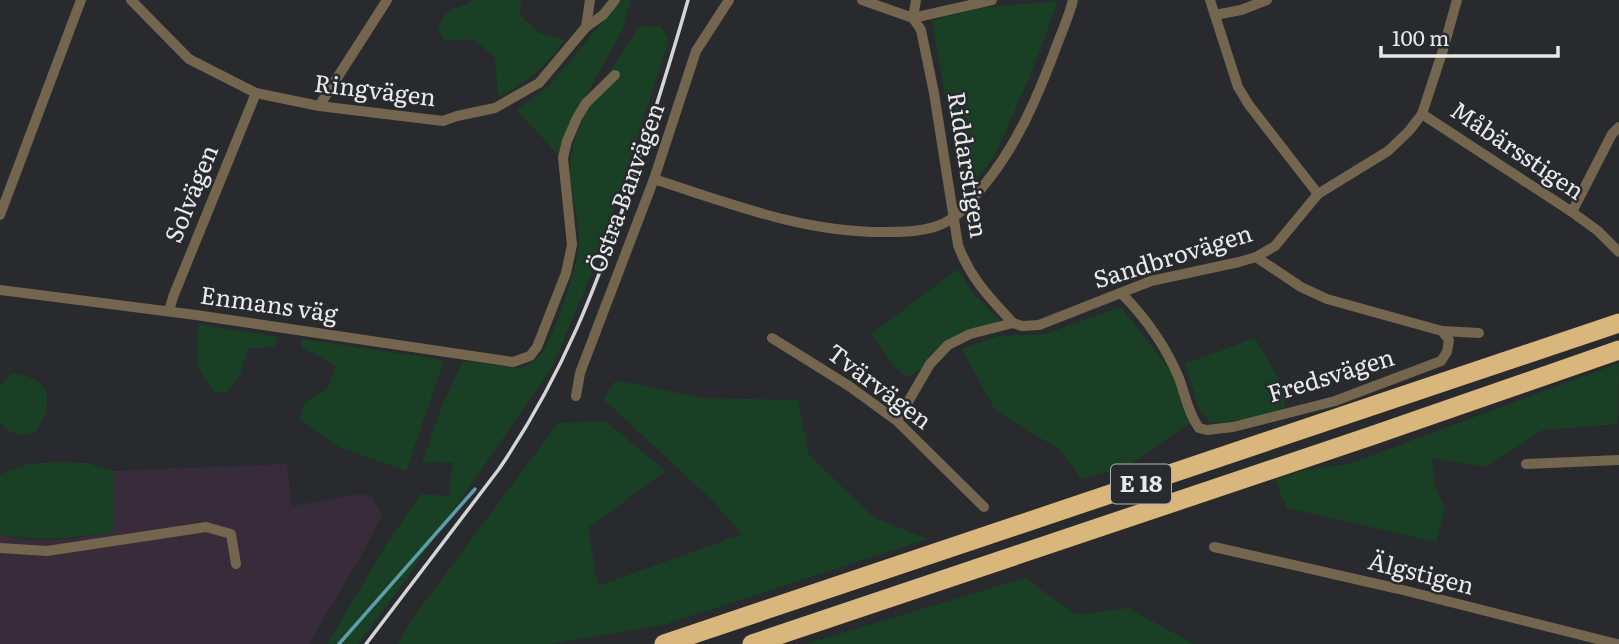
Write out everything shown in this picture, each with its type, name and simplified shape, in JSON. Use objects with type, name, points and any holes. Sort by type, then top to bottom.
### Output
[{"type":"highway","name":"E 18","points":[[664,644],[1619,323]]},
{"type":"highway","name":"E 18","points":[[752,644],[1619,350]]},
{"type":"street","points":[[0,215],[81,0]]},
{"type":"street","name":"Ringvägen","points":[[131,0],[189,60],[256,93],[318,106],[443,121],[495,108],[539,83],[586,27],[603,15],[615,0]]},
{"type":"street","points":[[318,106],[387,0]]},
{"type":"street","points":[[586,27],[590,0]]},
{"type":"street","name":"Östra Banvägen","points":[[576,396],[580,373],[654,179],[696,51],[729,0]]},
{"type":"street","points":[[862,0],[914,18],[992,0]]},
{"type":"street","name":"Riddarstigen","points":[[916,0],[914,18],[921,30],[928,59],[958,245],[974,280],[1013,323]]},
{"type":"street","points":[[654,179],[786,221],[825,228],[869,233],[935,227],[954,218],[998,169],[1027,120],[1073,0]]},
{"type":"street","points":[[1210,0],[1238,88],[1318,194]]},
{"type":"street","points":[[1215,15],[1241,10],[1267,0]]},
{"type":"street","name":"Sandbrovägen","points":[[897,421],[930,364],[948,345],[970,334],[1013,323],[1022,326],[1039,325],[1151,281],[1256,257],[1275,246],[1318,194],[1388,150],[1409,131],[1422,114],[1457,0]]},
{"type":"street","name":"Enmans väg","points":[[0,290],[513,362],[530,356],[537,347],[566,273],[572,245],[563,158],[567,141],[586,103],[615,75]]},
{"type":"street","name":"Solvägen","points":[[169,312],[173,296],[256,93]]},
{"type":"street","name":"Måbärsstigen","points":[[1422,114],[1572,212],[1619,252]]},
{"type":"street","points":[[1572,212],[1612,134],[1619,127]]},
{"type":"street","name":"Fredsvägen","points":[[1256,257],[1301,287],[1327,299],[1442,331],[1479,333]]},
{"type":"street","name":"Fredsvägen","points":[[1121,293],[1142,314],[1164,346],[1193,420],[1199,428],[1207,430],[1299,411],[1413,373],[1441,360],[1447,352],[1449,340],[1442,331]]},
{"type":"street","name":"Tvärvägen","points":[[772,338],[849,386],[897,421],[984,507]]},
{"type":"street","points":[[1527,464],[1619,460]]},
{"type":"street","points":[[0,548],[47,551],[206,527],[231,534],[236,565]]},
{"type":"street","name":"Älgstigen","points":[[1214,547],[1373,583],[1617,644]]},
{"type":"shaded area","points":[[287,464],[292,506],[361,494],[372,497],[382,514],[309,644],[0,644],[0,535],[29,540],[72,539],[113,532],[113,471]]},
{"type":"green space","points":[[471,0],[522,0],[519,14],[539,33],[565,40],[535,73],[498,97],[495,57],[474,40],[444,40],[438,30],[448,12],[468,4]]},
{"type":"green space","points":[[621,0],[631,0],[622,31],[573,118],[558,155],[517,110],[550,85]]},
{"type":"green space","points":[[1058,1],[1029,78],[995,155],[963,197],[932,21],[978,8]]},
{"type":"green space","points":[[661,27],[669,40],[597,261],[552,367],[407,578],[358,644],[327,644],[387,543],[421,494],[449,496],[453,462],[422,463],[441,408],[463,361],[520,368],[535,361],[547,344],[565,299],[578,252],[578,230],[570,174],[572,151],[583,119],[600,87],[638,28]]},
{"type":"green space","points":[[958,269],[973,294],[999,319],[997,324],[948,340],[931,354],[922,369],[906,377],[895,367],[871,334]]},
{"type":"green space","points":[[1121,307],[1171,371],[1190,423],[1126,467],[1082,479],[1060,450],[995,410],[962,349],[999,336],[1045,334]]},
{"type":"green space","points":[[198,324],[278,337],[274,347],[248,348],[240,376],[227,392],[218,393],[201,374],[198,366]]},
{"type":"green space","points":[[1255,338],[1286,391],[1284,413],[1260,419],[1211,423],[1200,411],[1185,364]]},
{"type":"green space","points":[[301,339],[444,360],[406,471],[339,447],[300,419],[304,403],[328,388],[336,366],[302,347]]},
{"type":"green space","points":[[1619,363],[1618,424],[1543,430],[1485,467],[1432,458],[1436,488],[1445,509],[1436,542],[1287,508],[1275,480],[1305,470],[1349,464]]},
{"type":"green space","points":[[12,373],[36,380],[46,393],[46,411],[35,433],[15,434],[0,423],[0,385]]},
{"type":"green space","points":[[616,380],[702,398],[798,400],[809,455],[875,518],[927,539],[663,625],[551,644],[398,644],[415,615],[558,423],[605,421],[666,471],[588,528],[598,586],[742,534],[710,498],[603,399]]},
{"type":"green space","points":[[87,463],[113,471],[114,532],[57,538],[0,535],[0,474],[29,464]]},
{"type":"green space","points":[[1025,578],[1076,615],[1128,608],[1194,644],[806,644]]},
{"type":"waterway","points":[[339,644],[475,489]]},
{"type":"railway","points":[[366,644],[499,469],[522,434],[560,364],[592,293],[620,218],[688,0]]}]
